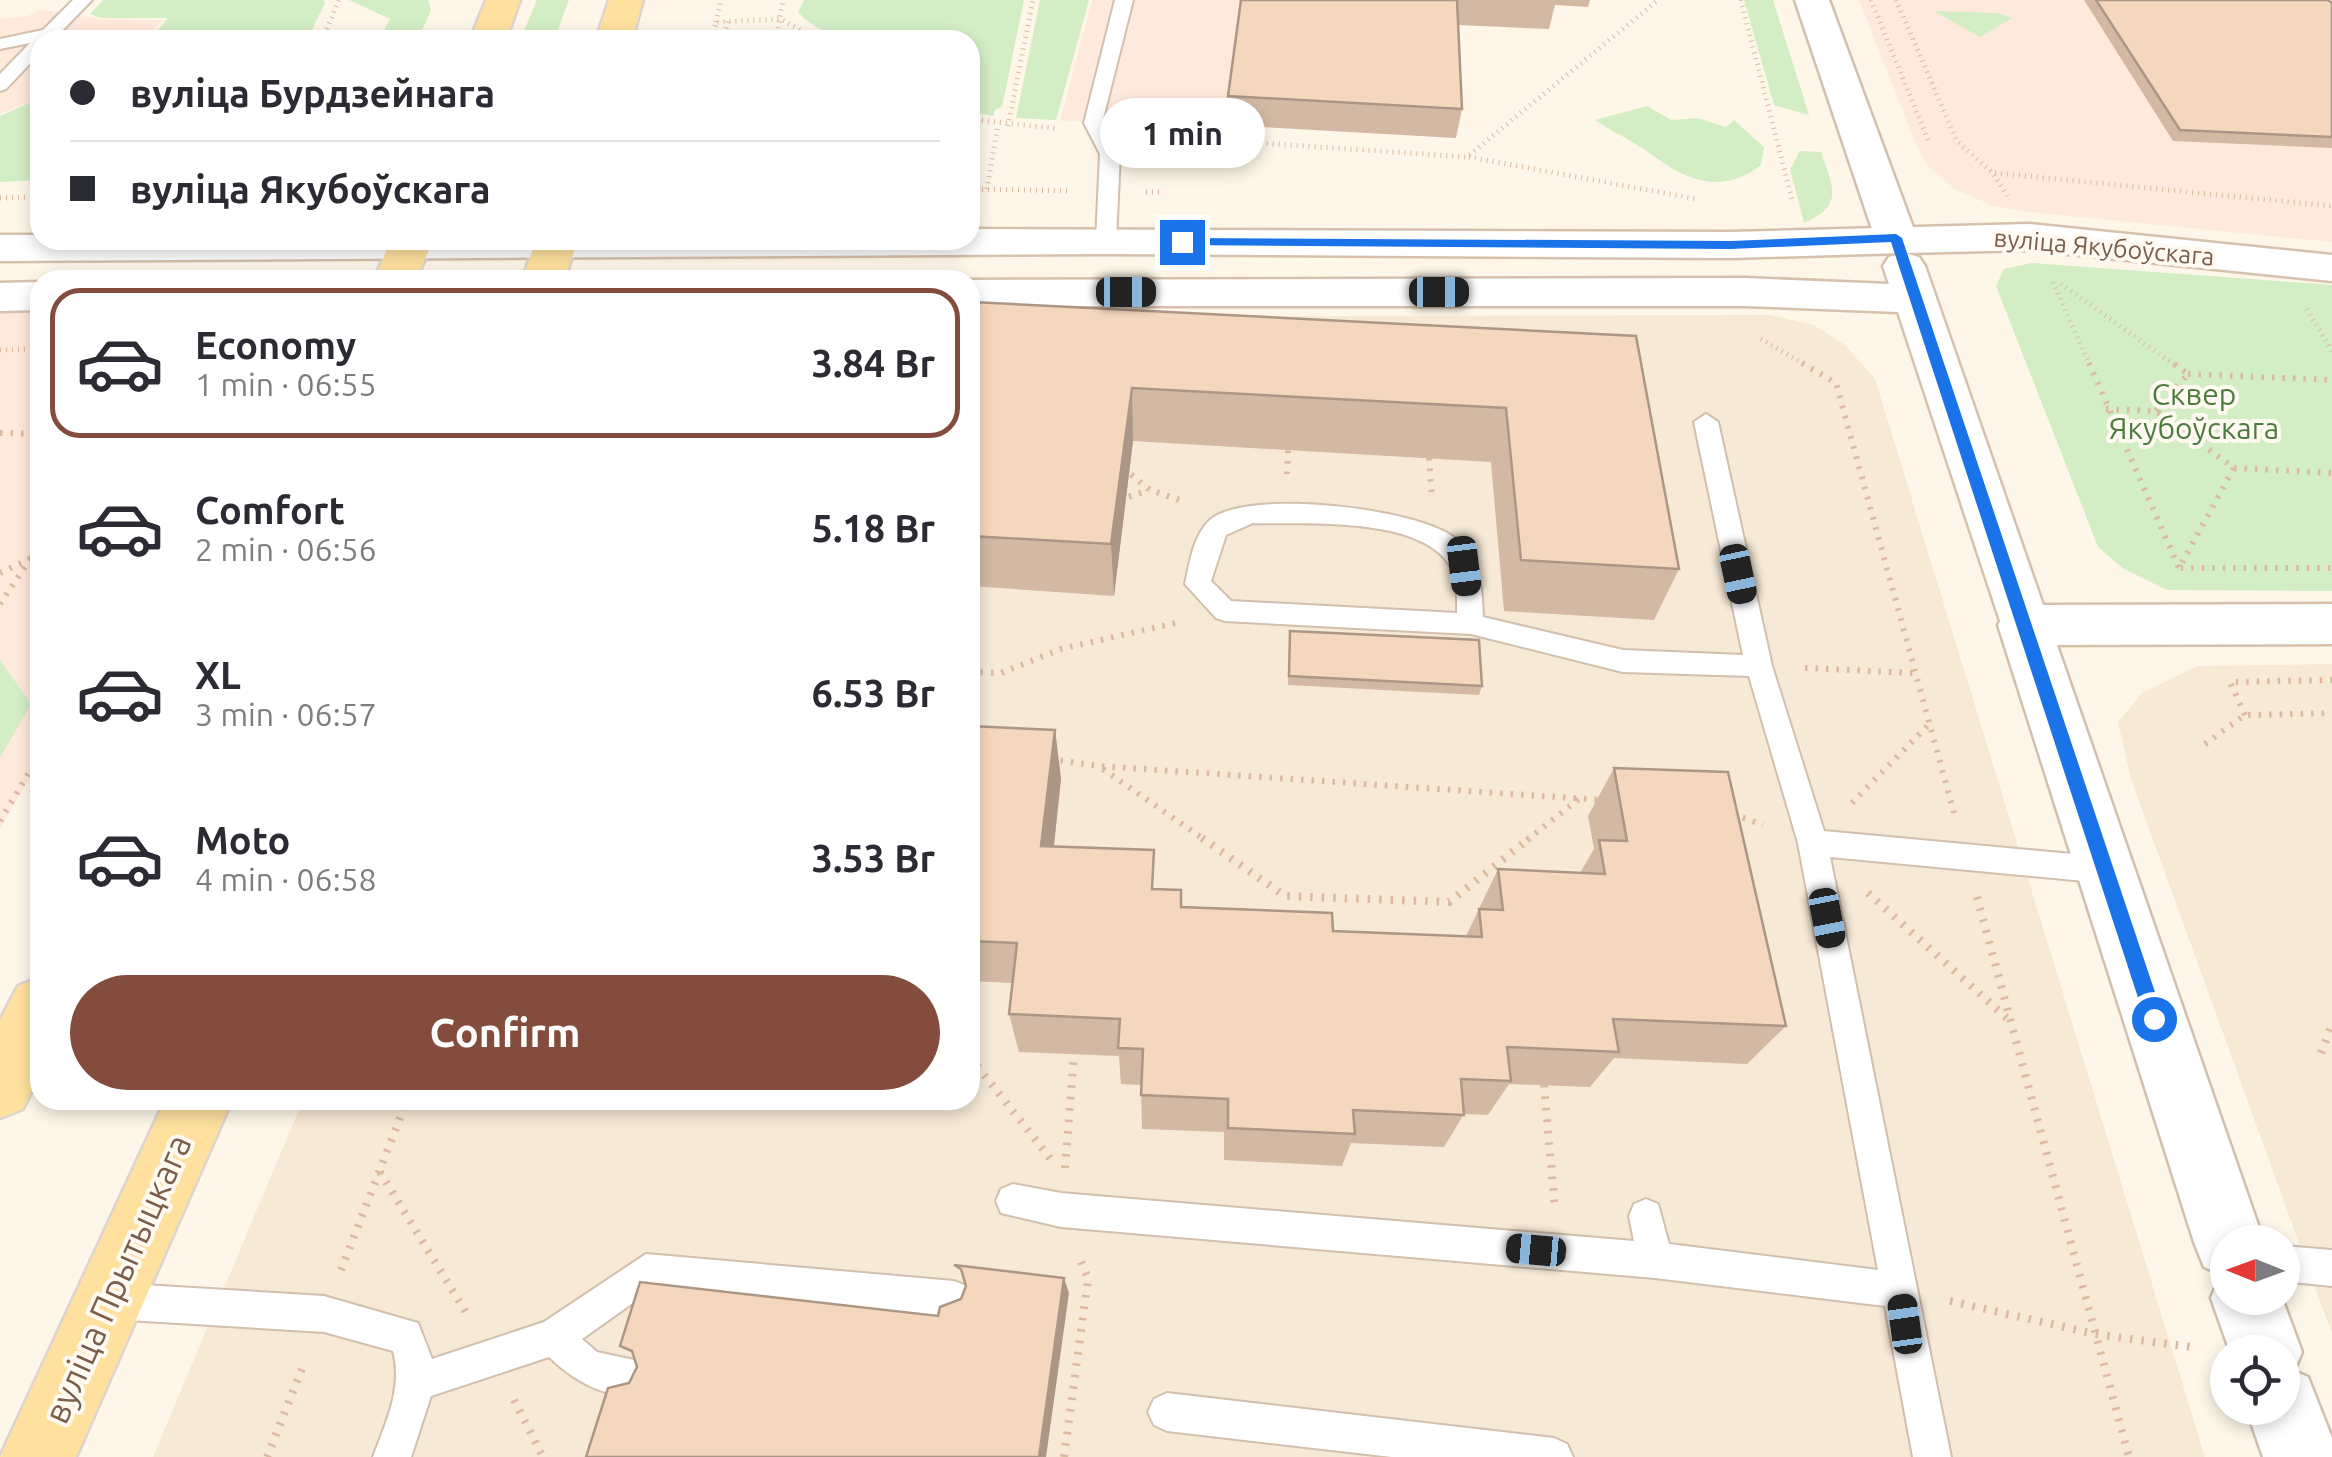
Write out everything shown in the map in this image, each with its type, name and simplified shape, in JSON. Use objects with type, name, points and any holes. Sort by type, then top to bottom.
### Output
[{"type":"main road","points":[[492,30],[503,0]]},
{"type":"main road","points":[[617,30],[626,0]]},
{"type":"main road","points":[[1812,0],[1896,238],[2223,1225]]},
{"type":"main road","name":"вуліца Якубоўскага","points":[[980,244],[1106,241],[1731,245],[2029,237],[2325,287]]},
{"type":"main road","name":"вуліца Якубоўскага","points":[[0,248],[30,248]]},
{"type":"main road","name":"вуліца Якубоўскага","points":[[135,250],[552,254],[722,250]]},
{"type":"main road","points":[[980,292],[1745,292],[1915,299]]},
{"type":"main road","points":[[0,297],[30,296]]},
{"type":"main road","points":[[2024,626],[2332,624]]},
{"type":"main road","points":[[0,1086],[30,1027]]},
{"type":"main road","name":"вуліца Прытыцкага","points":[[37,1457],[196,1110]]},
{"type":"main road","points":[[2290,1425],[2300,1457]]},
{"type":"lane","points":[[53,30],[82,0]]},
{"type":"lane","points":[[1106,241],[1110,154],[1094,123],[1124,0]]},
{"type":"lane","points":[[2,41],[30,40]]},
{"type":"lane","points":[[0,85],[30,54]]},
{"type":"lane","points":[[0,68],[21,64]]},
{"type":"lane","points":[[1706,422],[1758,666],[1812,843],[1932,1457]]},
{"type":"lane","points":[[1471,624],[1464,566],[1447,544],[1420,530],[1392,522],[1252,514],[1230,517],[1208,536],[1198,584],[1225,611],[1471,624],[1622,661],[1758,666]]},
{"type":"lane","points":[[1812,843],[2105,870]]},
{"type":"lane","points":[[1014,1201],[1062,1210],[1655,1260],[1900,1290]]},
{"type":"lane","points":[[1646,1216],[1655,1260]]},
{"type":"lane","points":[[2300,1265],[2332,1268]]},
{"type":"lane","points":[[417,1382],[554,1337],[646,1272],[954,1300]]},
{"type":"lane","points":[[111,1301],[324,1314],[405,1336],[416,1356],[417,1382],[392,1457]]},
{"type":"lane","points":[[554,1337],[588,1369],[640,1377]]},
{"type":"lane","points":[[1167,1412],[1554,1457]]},
{"type":"path","points":[[326,30],[339,0]]},
{"type":"path","points":[[714,30],[721,0]]},
{"type":"path","points":[[778,30],[783,0]]},
{"type":"path","points":[[1008,126],[1034,0]]},
{"type":"path","points":[[1468,157],[1658,0]]},
{"type":"path","points":[[1741,0],[1794,203],[1774,202]]},
{"type":"path","points":[[1871,0],[1928,140]]},
{"type":"path","points":[[1896,0],[1958,141],[1994,172],[2029,237]]},
{"type":"path","points":[[716,22],[780,20],[800,30]]},
{"type":"path","points":[[726,30],[728,22]]},
{"type":"path","points":[[980,121],[1468,157],[1715,202]]},
{"type":"path","points":[[980,190],[987,190],[998,125]]},
{"type":"path","points":[[1994,172],[2332,206]]},
{"type":"path","points":[[0,198],[30,197]]},
{"type":"path","points":[[2051,278],[2070,280]]},
{"type":"path","points":[[2051,278],[2188,374],[2332,380]]},
{"type":"path","points":[[2051,278],[2179,568]]},
{"type":"path","points":[[2325,287],[2304,304],[2332,351]]},
{"type":"path","points":[[1762,339],[1836,384],[2129,1457]]},
{"type":"path","points":[[0,350],[30,349]]},
{"type":"path","points":[[2156,411],[2188,374]]},
{"type":"path","points":[[2106,409],[2156,411],[2234,468],[2332,474]]},
{"type":"path","points":[[0,433],[30,434]]},
{"type":"path","points":[[1112,459],[1150,490],[1230,517]]},
{"type":"path","points":[[2179,568],[2234,468]]},
{"type":"path","points":[[1112,502],[1150,490]]},
{"type":"path","points":[[0,573],[30,558]]},
{"type":"path","points":[[0,604],[30,558]]},
{"type":"path","points":[[2179,568],[2332,568]]},
{"type":"path","points":[[980,672],[1001,673],[1062,649],[1225,611]]},
{"type":"path","points":[[1758,666],[1913,673]]},
{"type":"path","points":[[2245,715],[2230,682],[2332,680]]},
{"type":"path","points":[[2205,744],[2245,715],[2332,713]]},
{"type":"path","points":[[1812,843],[1930,723]]},
{"type":"path","points":[[1044,758],[1099,766],[1616,802]]},
{"type":"path","points":[[1099,766],[1286,896],[1449,902],[1580,799]]},
{"type":"path","points":[[0,821],[30,776]]},
{"type":"path","points":[[0,803],[11,803]]},
{"type":"path","points":[[1722,810],[1812,843],[2012,1022]]},
{"type":"path","points":[[2321,1053],[2332,1024]]},
{"type":"path","points":[[980,1070],[1065,1176],[1074,1054]]},
{"type":"path","points":[[1544,1085],[1556,1210]]},
{"type":"path","points":[[380,1172],[493,1357],[542,1457]]},
{"type":"path","points":[[1062,1210],[1088,1278],[1064,1457]]},
{"type":"path","points":[[1989,1309],[2095,1334],[2241,1333]]},
{"type":"shaded area","points":[[1092,0],[1450,0],[1456,138],[1227,125],[1060,121]]},
{"type":"shaded area","points":[[1859,0],[2332,0],[2332,242],[2029,212],[1994,206],[1956,190],[1928,166],[1919,151]]},
{"type":"shaded area","points":[[43,10],[99,19],[162,20],[153,30],[30,30],[30,101],[0,114],[0,19]]},
{"type":"shaded area","points":[[0,306],[30,306],[30,776],[0,829]]},
{"type":"shaded area","points":[[1770,315],[1814,325],[1845,345],[1875,379],[2205,1457],[153,1457],[299,1110],[980,1110],[980,317]]},
{"type":"shaded area","points":[[2332,664],[2332,1334],[2300,1246],[2300,1225],[2293,1225],[2131,779],[2118,722],[2142,693],[2197,666]]},
{"type":"green space","points":[[103,0],[325,3],[312,30],[158,30],[168,18],[100,18],[90,14]]},
{"type":"green space","points":[[349,0],[428,0],[431,10],[422,30],[384,30],[390,19]]},
{"type":"green space","points":[[537,0],[569,0],[558,30],[524,30]]},
{"type":"green space","points":[[804,0],[1024,0],[1002,107],[993,116],[980,114],[980,30],[823,30],[798,12]]},
{"type":"green space","points":[[1040,0],[1089,0],[1056,120],[1016,118]]},
{"type":"green space","points":[[1744,0],[1773,0],[1809,115],[1774,105]]},
{"type":"green space","points":[[1934,11],[1998,13],[2012,18],[1980,37]]},
{"type":"green space","points":[[30,102],[30,180],[0,182],[0,116]]},
{"type":"green space","points":[[1647,106],[1671,120],[1698,118],[1726,127],[1734,120],[1764,147],[1761,165],[1731,180],[1703,181],[1675,170],[1595,120]]},
{"type":"green space","points":[[1800,151],[1821,152],[1832,185],[1831,202],[1826,209],[1804,223],[1790,169]]},
{"type":"green space","name":"Сквер Якубоўскага","points":[[2032,263],[2332,285],[2332,591],[2167,590],[2124,569],[2098,547],[1996,286],[2004,269]]},
{"type":"green space","points":[[0,660],[30,706],[0,758]]},
{"type":"building","points":[[1241,0],[1457,0],[1462,109],[1228,96]]},
{"type":"building","points":[[2096,0],[2328,0],[2332,3],[2332,137],[2180,130]]},
{"type":"building","points":[[980,302],[1636,336],[1679,569],[1521,560],[1506,408],[1132,388],[1111,544],[980,537]]},
{"type":"building","points":[[1290,631],[1479,640],[1482,686],[1289,676]]},
{"type":"building","points":[[980,726],[1055,730],[1041,846],[1154,850],[1152,889],[1181,890],[1181,907],[1332,913],[1333,931],[1482,937],[1479,909],[1503,910],[1498,869],[1605,874],[1599,840],[1627,841],[1614,768],[1728,772],[1786,1026],[1613,1019],[1619,1052],[1507,1047],[1511,1081],[1461,1079],[1464,1115],[1353,1110],[1355,1134],[1228,1128],[1228,1099],[1141,1095],[1143,1049],[1118,1048],[1120,1019],[1009,1014],[1017,943],[980,941]]},
{"type":"building","points":[[954,1265],[1064,1278],[1039,1457],[586,1457],[608,1388],[629,1383],[637,1367],[632,1351],[620,1346],[640,1282],[938,1316],[940,1307],[961,1299],[966,1286],[961,1269]]},
{"type":"route","points":[[1182,242],[1731,245],[1896,238],[2154,1019]]}]
